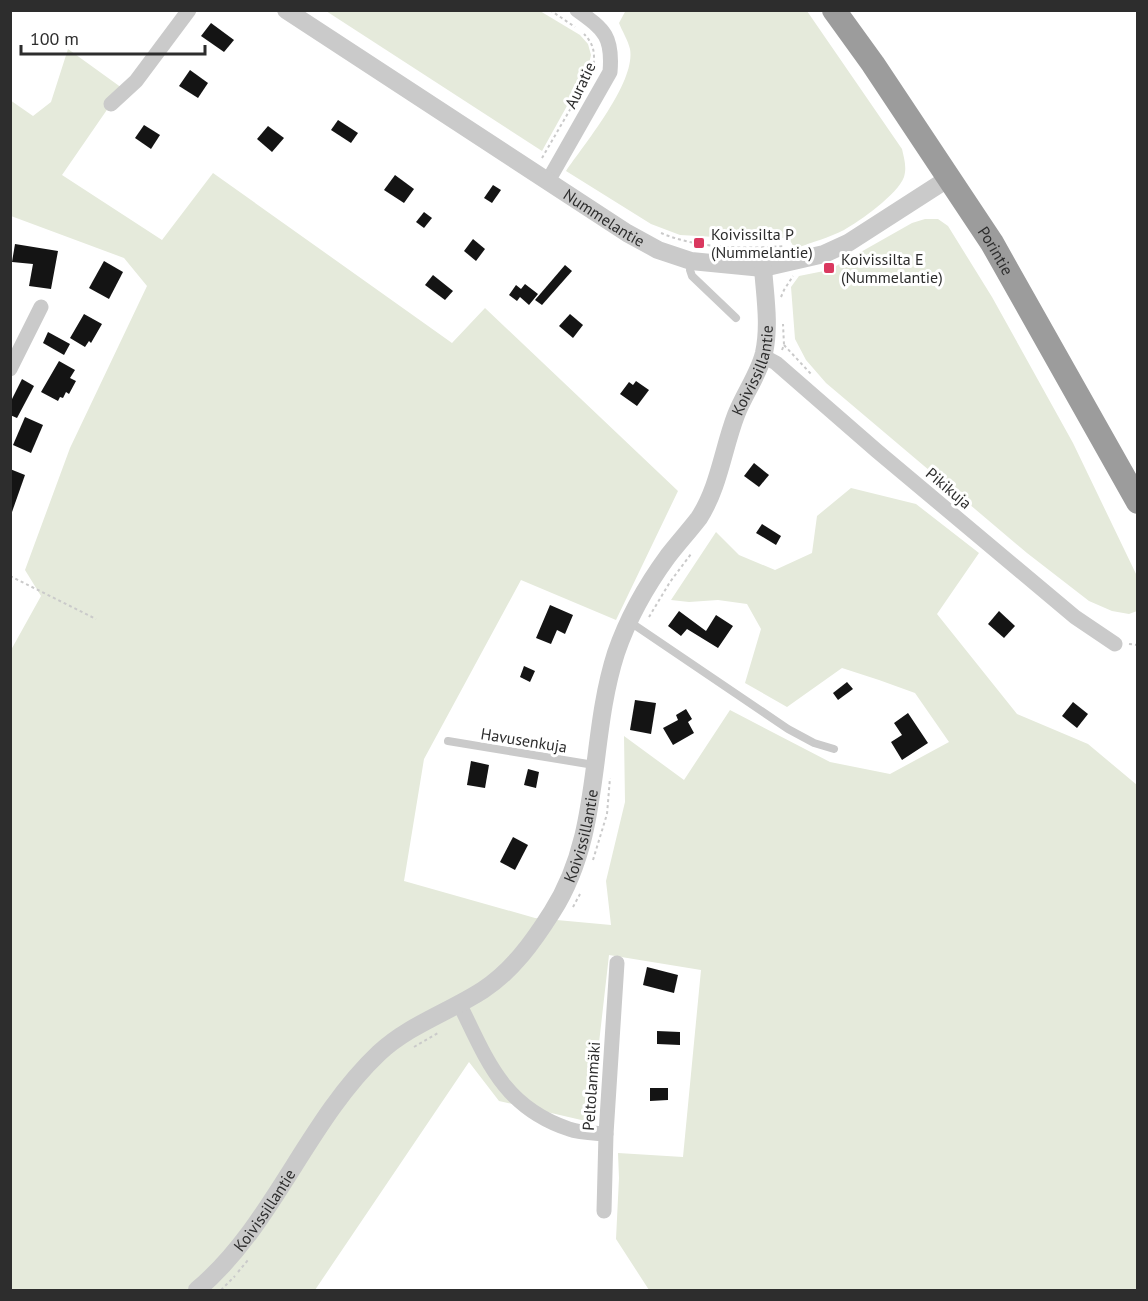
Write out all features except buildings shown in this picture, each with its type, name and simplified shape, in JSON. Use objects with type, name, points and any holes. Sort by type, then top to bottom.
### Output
[{"type":"highway","name":"Porintie","points":[[834,10],[873,64],[992,243],[1137,502]]},
{"type":"street","points":[[111,104],[136,81],[189,10]]},
{"type":"street","name":"Nummelantie","points":[[286,10],[627,233],[658,250],[691,261],[763,268],[824,254],[848,243],[949,178]]},
{"type":"street","name":"Auratie","points":[[548,181],[610,72],[612,52],[607,37],[601,28],[581,12]]},
{"type":"street","name":"Koivissillantie","points":[[197,1290],[215,1275],[243,1241],[327,1113],[357,1076],[381,1052],[411,1028],[484,989],[511,967],[555,908],[575,865],[603,771],[609,678],[635,626],[645,590],[668,556],[698,519],[711,497],[736,414],[770,359],[763,268]]},
{"type":"street","points":[[10,369],[41,307]]},
{"type":"street","name":"Pikikuja","points":[[770,359],[877,452],[1075,617],[1115,644]]},
{"type":"street","name":"Peltolanmäki","points":[[604,1212],[616,963]]},
{"type":"street","points":[[459,1003],[497,1077],[536,1116],[571,1130],[606,1134]]},
{"type":"lane","points":[[691,261],[692,276],[736,318]]},
{"type":"lane","points":[[635,626],[788,729],[814,743],[834,749]]},
{"type":"lane","name":"Havusenkuja","points":[[448,741],[603,771]]},
{"type":"path","points":[[542,158],[592,70],[595,57],[594,46],[588,38],[550,10]]},
{"type":"path","points":[[781,298],[794,273],[792,261]]},
{"type":"path","points":[[770,359],[784,345],[783,321]]},
{"type":"path","points":[[635,626],[696,546]]},
{"type":"path","points":[[10,576],[96,619]]},
{"type":"path","points":[[591,866],[607,814],[603,771]]},
{"type":"path","points":[[572,908],[582,888]]},
{"type":"path","points":[[411,1049],[441,1032]]},
{"type":"path","points":[[221,1290],[249,1259]]},
{"type":"shaded area","points":[[626,10],[807,11],[902,149],[905,170],[900,184],[878,206],[851,226],[795,249],[788,237],[770,240],[680,235],[651,224],[566,171],[607,112],[625,78],[630,63],[630,49],[619,23]]},
{"type":"shaded area","points":[[326,11],[540,11],[580,35],[588,44],[591,55],[588,68],[542,151]]},
{"type":"shaded area","points":[[68,49],[122,88],[62,175],[162,240],[213,173],[452,343],[485,308],[678,491],[616,620],[521,580],[424,759],[404,881],[535,918],[611,925],[606,881],[625,802],[624,736],[684,780],[730,710],[830,762],[890,774],[949,742],[915,693],[842,668],[787,707],[745,683],[761,629],[747,604],[718,600],[689,602],[671,600],[716,532],[739,555],[775,570],[812,553],[817,516],[851,488],[916,504],[979,553],[937,614],[1017,714],[1088,744],[1137,785],[1137,1290],[649,1290],[616,1239],[618,1153],[683,1157],[701,970],[609,955],[590,1122],[499,1101],[469,1062],[315,1290],[11,1290],[11,650],[41,596],[25,570],[70,448],[147,286],[124,258],[11,216],[10,100],[33,116],[51,102]]},
{"type":"shaded area","points":[[925,219],[938,219],[948,226],[992,297],[1073,443],[1137,576],[1137,611],[1129,614],[1112,611],[1089,601],[1027,553],[826,383],[806,360],[795,339],[791,287],[799,276],[829,270],[912,223]]},
{"type":"place","name":"Koivissilta P (Nummelantie)","points":[[699,243]]},
{"type":"place","name":"Koivissilta E (Nummelantie)","points":[[829,268]]}]
